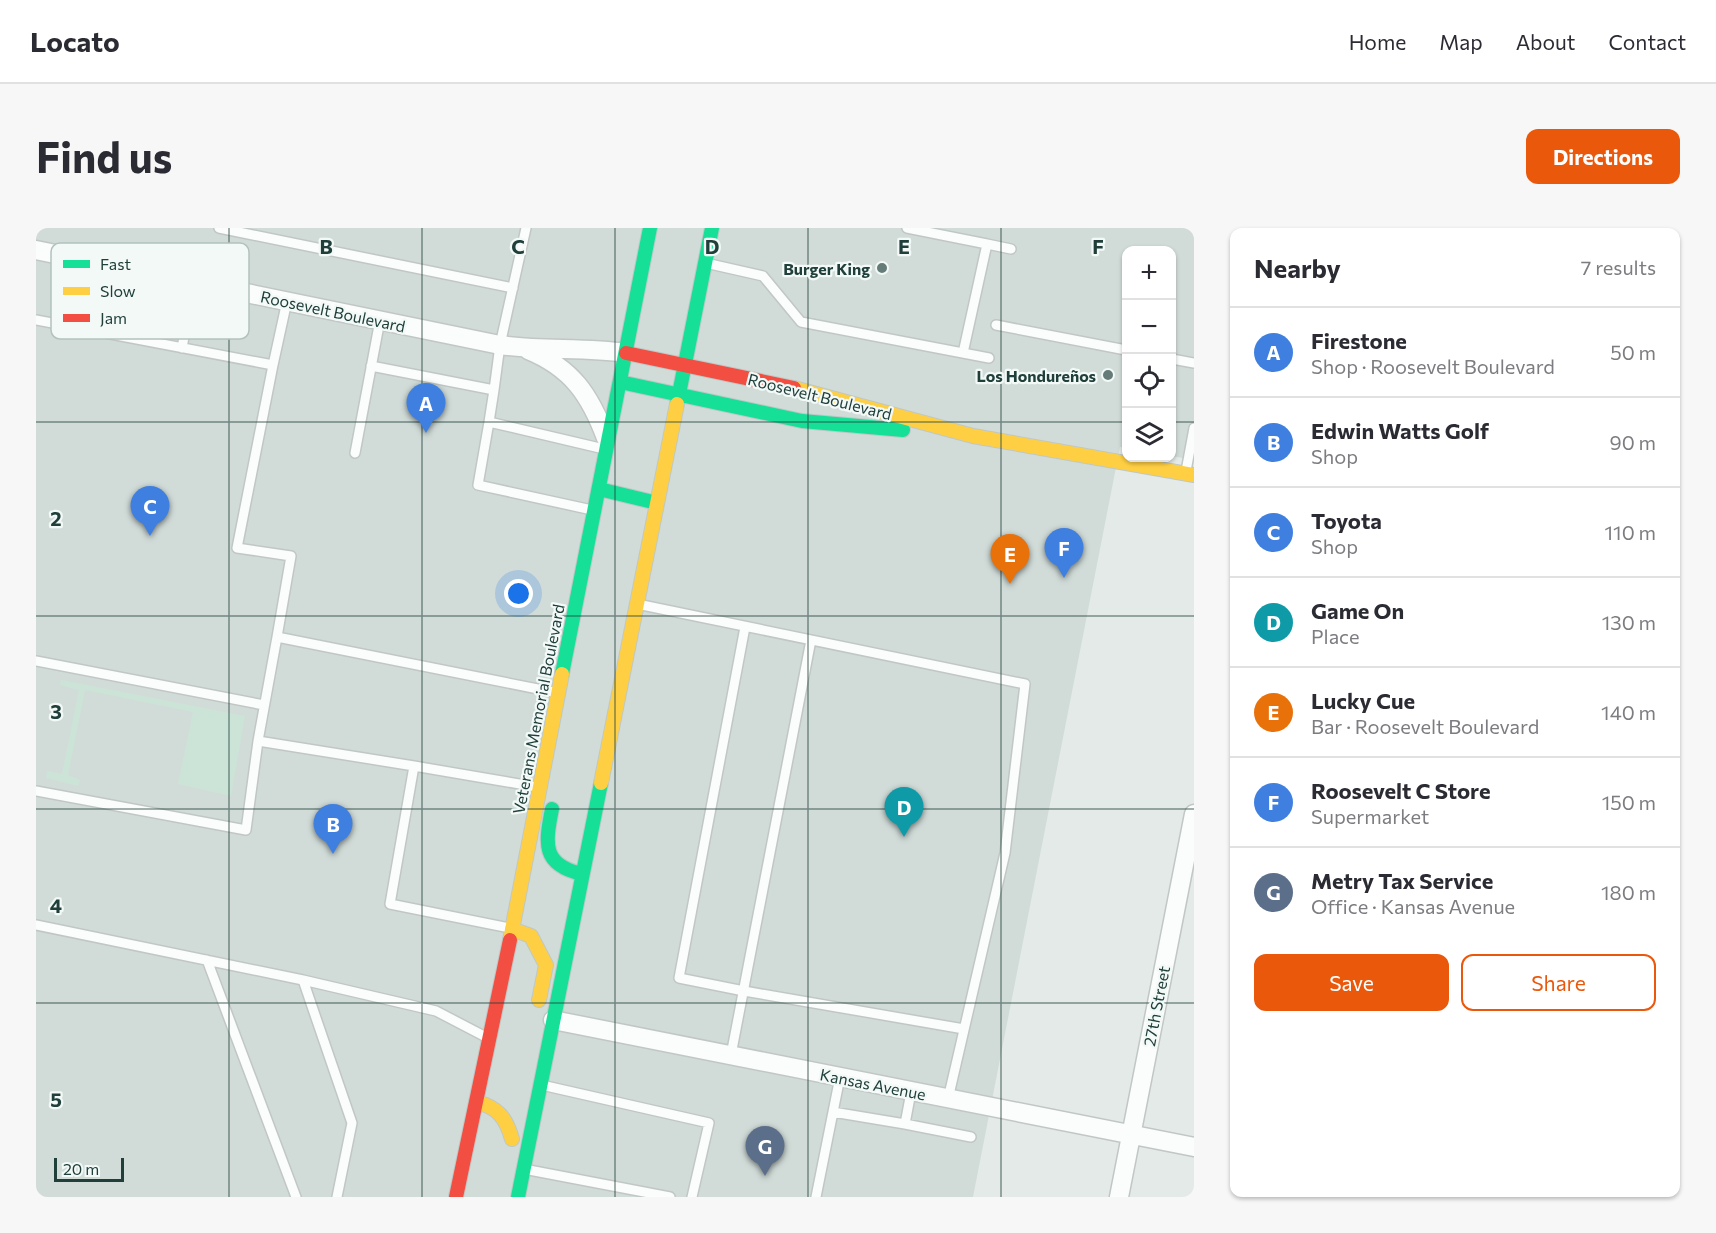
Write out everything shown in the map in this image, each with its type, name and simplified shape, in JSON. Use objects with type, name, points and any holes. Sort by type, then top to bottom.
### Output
[{"type":"main road","name":"Veterans Memorial Boulevard","points":[[456,1197],[512,928],[650,228]]},
{"type":"main road","points":[[545,1016],[582,874],[712,228]]},
{"type":"main road","name":"Roosevelt Boulevard","points":[[626,353],[806,390],[973,436]]},
{"type":"main road","name":"Roosevelt Boulevard","points":[[620,382],[802,421],[973,436],[1190,475]]},
{"type":"main road","points":[[599,489],[657,503]]},
{"type":"main road","points":[[580,584],[590,607]]},
{"type":"main road","points":[[556,790],[546,836],[549,853],[557,865],[567,872],[582,874]]},
{"type":"main road","points":[[512,928],[531,936],[546,965],[540,1085],[518,1197]]},
{"type":"main road","points":[[476,1102],[489,1104],[499,1109],[506,1120],[510,1145],[516,1116]]},
{"type":"street","name":"Roosevelt Boulevard","points":[[36,250],[51,253]]},
{"type":"street","name":"Roosevelt Boulevard","points":[[249,293],[500,345],[524,348],[576,348],[626,353]]},
{"type":"street","name":"Roosevelt Boulevard","points":[[524,348],[548,358],[569,374],[584,391],[598,416],[607,447]]},
{"type":"street","name":"27th Street","points":[[1119,1197],[1194,814]]},
{"type":"street","name":"Kansas Avenue","points":[[545,1016],[1194,1148]]},
{"type":"lane","points":[[219,228],[513,288]]},
{"type":"lane","points":[[526,228],[500,345],[478,485],[594,510]]},
{"type":"lane","points":[[907,228],[1011,249]]},
{"type":"lane","points":[[963,353],[987,244]]},
{"type":"lane","points":[[705,263],[763,276],[801,322],[989,358]]},
{"type":"lane","points":[[36,791],[246,830],[258,741],[291,556],[237,548],[287,301]]},
{"type":"lane","points":[[36,320],[51,323]]},
{"type":"lane","points":[[355,453],[380,320]]},
{"type":"lane","points":[[996,326],[1122,349]]},
{"type":"lane","points":[[135,339],[273,365]]},
{"type":"lane","points":[[182,348],[184,339]]},
{"type":"lane","points":[[1176,360],[1194,363]]},
{"type":"lane","points":[[371,366],[494,390]]},
{"type":"lane","points":[[489,422],[607,447]]},
{"type":"lane","points":[[1190,475],[1194,428]]},
{"type":"lane","points":[[636,604],[1025,684],[1005,853],[948,1099]]},
{"type":"lane","points":[[745,627],[679,978],[964,1029]]},
{"type":"lane","points":[[277,638],[558,693]]},
{"type":"lane","points":[[731,1055],[811,640]]},
{"type":"lane","points":[[36,660],[264,705]]},
{"type":"lane","points":[[258,741],[539,788]]},
{"type":"lane","points":[[414,766],[390,904],[512,928]]},
{"type":"lane","points":[[36,925],[303,980],[436,1011],[489,1039]]},
{"type":"lane","points":[[207,960],[296,1197]]},
{"type":"lane","points":[[303,980],[352,1123],[337,1197]]},
{"type":"lane","points":[[816,1197],[840,1077]]},
{"type":"lane","points":[[540,1085],[709,1123],[692,1197]]},
{"type":"lane","points":[[904,1124],[911,1092]]},
{"type":"lane","points":[[833,1112],[971,1137]]},
{"type":"lane","points":[[523,1169],[670,1197]]},
{"type":"shaded area","points":[[36,228],[1194,228],[1194,460],[1176,457],[1176,246],[1122,246],[1122,447],[1120,447],[973,1197],[36,1197]]},
{"type":"green space","points":[[61,680],[245,716],[231,796],[178,784],[193,712],[85,690],[68,775],[80,780],[78,786],[46,778],[47,771],[62,774],[79,690],[60,685]]},
{"type":"traffic: fast","points":[[562,674],[650,228]]},
{"type":"traffic: fast","points":[[677,404],[712,228]]},
{"type":"traffic: fast","points":[[620,382],[802,421],[903,430]]},
{"type":"traffic: fast","points":[[599,489],[657,503]]},
{"type":"traffic: fast","points":[[518,1197],[601,783]]},
{"type":"traffic: fast","points":[[552,809],[548,833],[549,851],[559,865],[582,874]]},
{"type":"traffic: slow","points":[[794,388],[973,436],[1194,475]]},
{"type":"traffic: slow","points":[[601,783],[677,404]]},
{"type":"traffic: slow","points":[[510,940],[562,674]]},
{"type":"traffic: slow","points":[[512,929],[531,936],[546,965],[539,1000]]},
{"type":"traffic: slow","points":[[476,1102],[500,1114],[512,1139]]},
{"type":"traffic: jam","points":[[626,353],[794,388]]},
{"type":"traffic: jam","points":[[456,1197],[510,940]]},
{"type":"place","name":"Burger King","points":[[882,268]]},
{"type":"place","name":"Los Hondureños","points":[[1108,375]]},
{"type":"place","name":"Firestone","points":[[426,433]]},
{"type":"place","name":"Toyota","points":[[150,536]]},
{"type":"place","name":"Roosevelt C Store","points":[[1064,578]]},
{"type":"place","name":"Lucky Cue","points":[[1010,584]]},
{"type":"place","name":"Game On","points":[[904,837]]},
{"type":"place","name":"Edwin Watts Golf","points":[[333,854]]},
{"type":"place","name":"Metry Tax Service","points":[[765,1176]]}]
